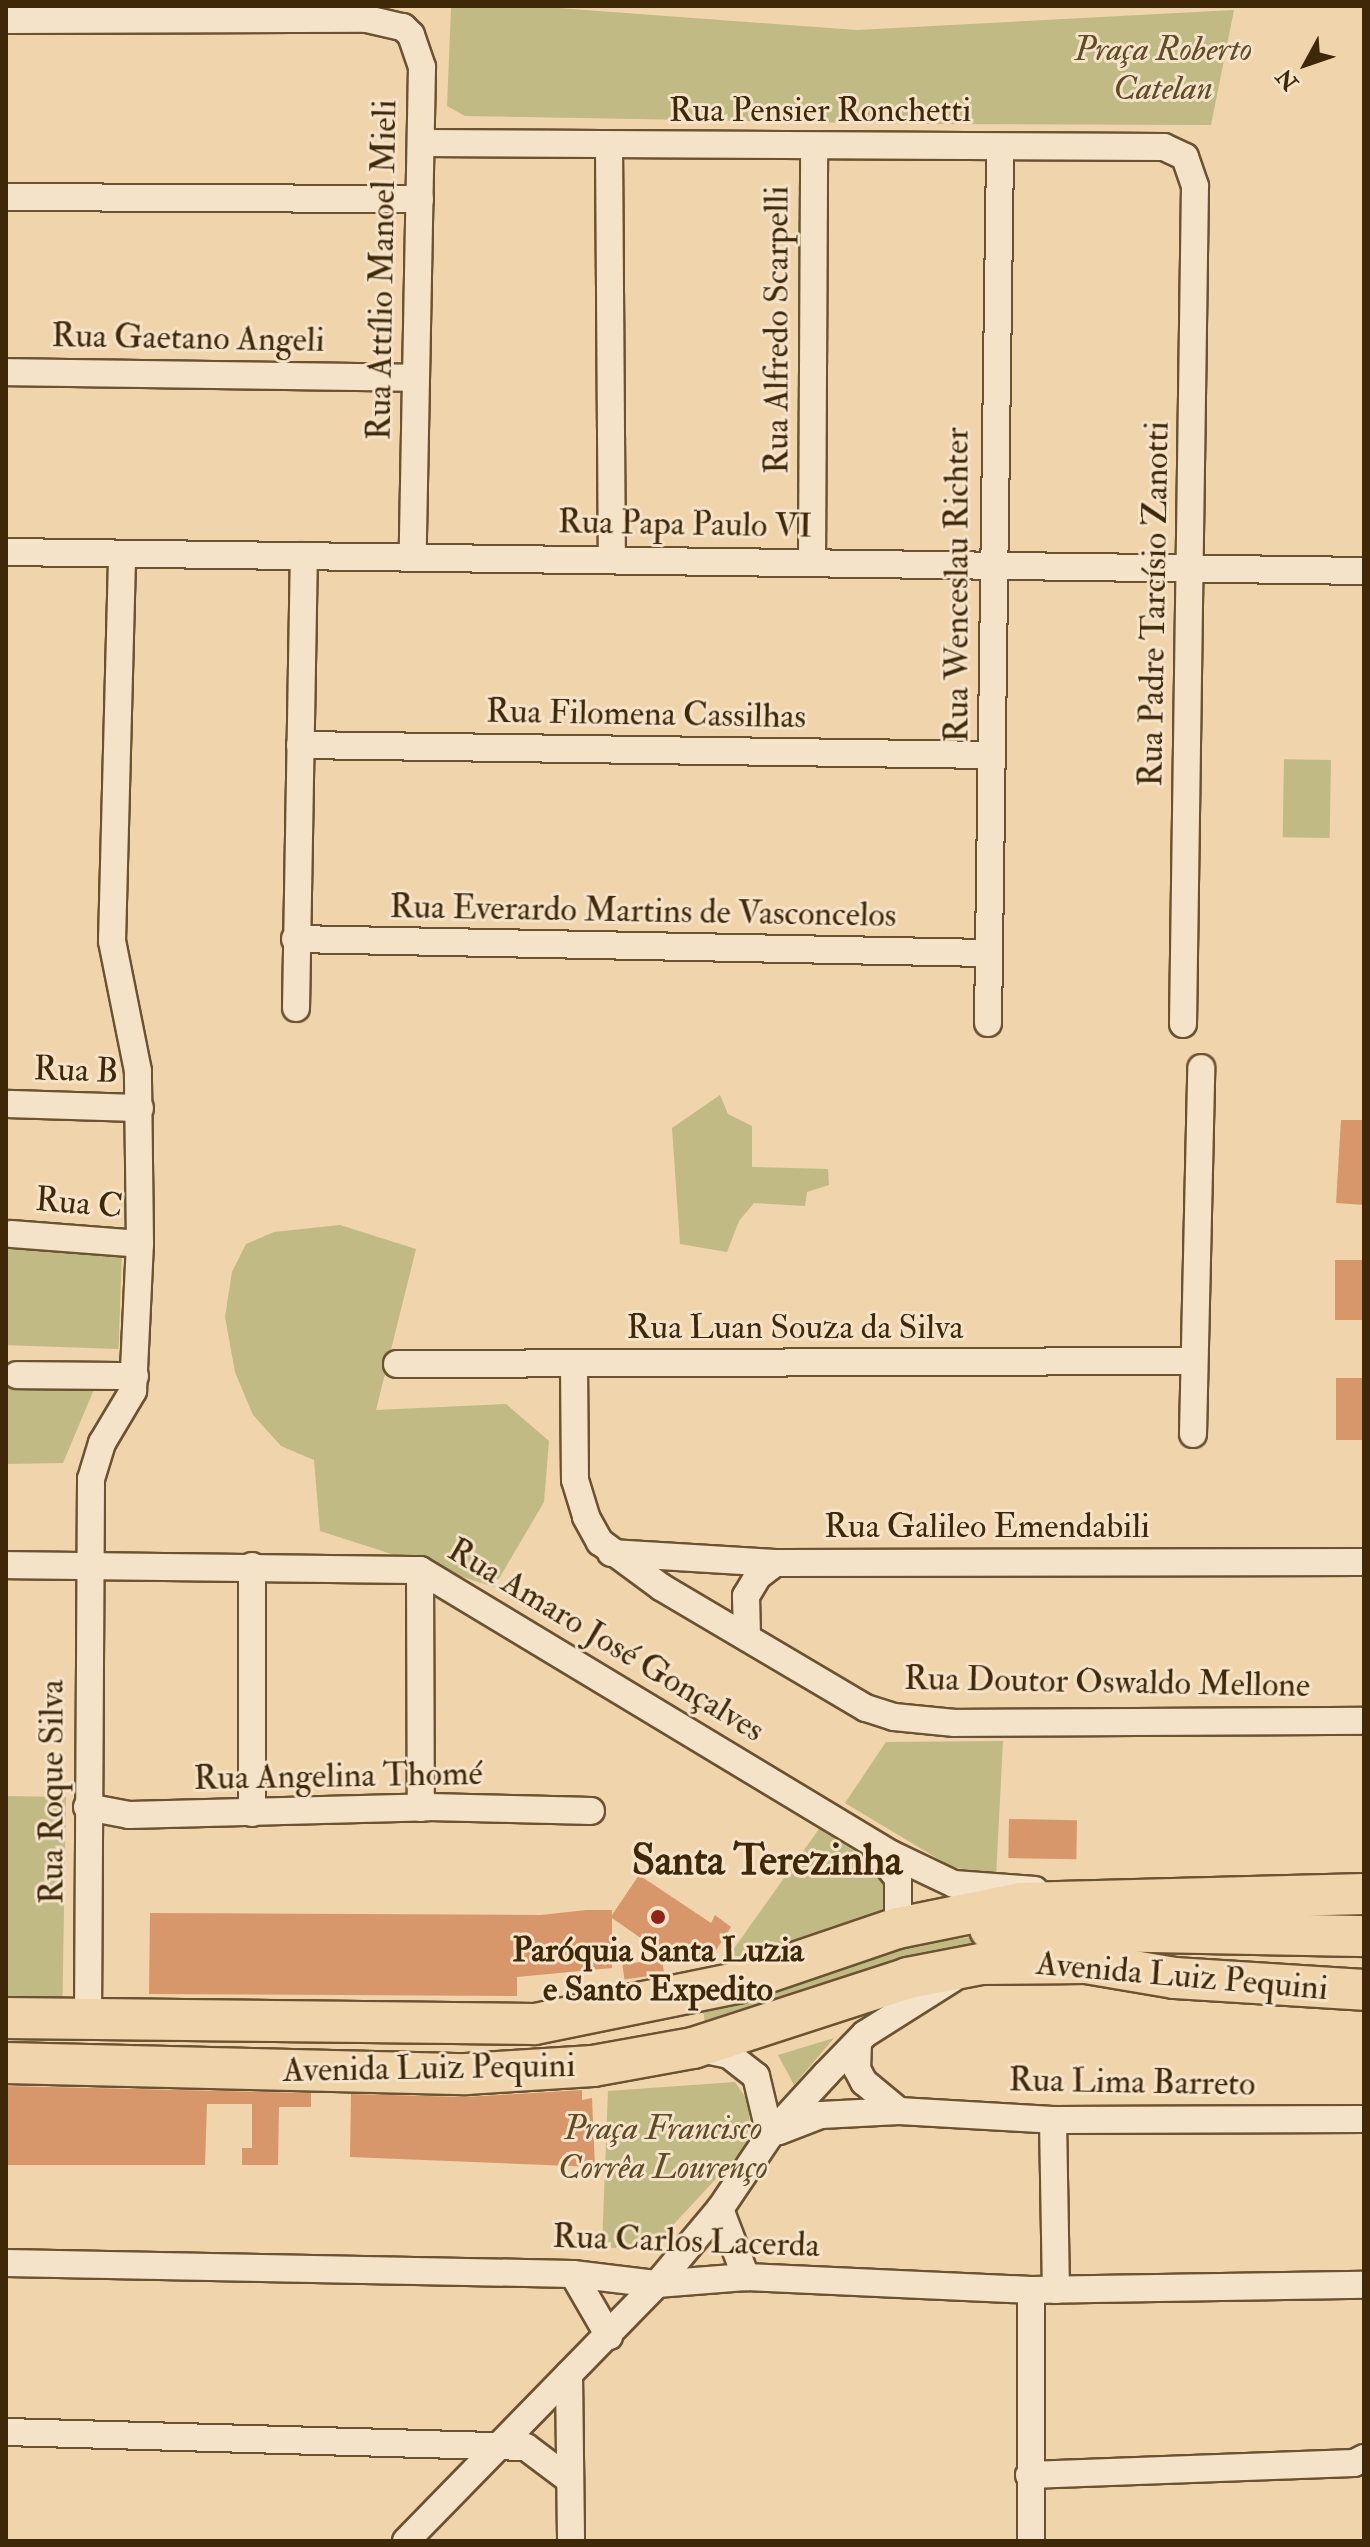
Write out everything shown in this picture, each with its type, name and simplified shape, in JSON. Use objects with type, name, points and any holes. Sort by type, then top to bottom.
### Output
[{"type":"main road","name":"Avenida Luiz Pequini","points":[[6,2018],[300,2019],[475,2027],[585,2017],[736,1983],[898,1928],[1021,1903],[1364,1894]]},
{"type":"main road","points":[[898,1928],[1308,1947],[1364,1964]]},
{"type":"main road","points":[[1086,1963],[1308,1947],[1364,1936]]},
{"type":"main road","name":"Avenida Luiz Pequini","points":[[6,2063],[104,2069],[466,2074],[593,2066],[693,2048],[908,1978],[981,1964],[1086,1963],[1175,1978],[1364,1990]]},
{"type":"main road","points":[[104,2069],[294,2042],[303,2032],[300,2019]]},
{"type":"street","name":"Rua Attílio Manoel Mieli","points":[[6,20],[367,19],[403,27],[415,42],[422,67],[413,557]]},
{"type":"street","name":"Rua Pensier Ronchetti","points":[[421,143],[1172,148],[1190,165],[1195,186]]},
{"type":"street","points":[[609,146],[612,559]]},
{"type":"street","name":"Rua Alfredo Scarpelli","points":[[812,561],[814,148]]},
{"type":"street","name":"Rua Wenceslau Richter","points":[[988,1023],[991,563],[1000,148]]},
{"type":"street","name":"Rua Padre Tarcísio Zanotti","points":[[1183,1024],[1195,186]]},
{"type":"street","points":[[6,197],[420,199]]},
{"type":"street","name":"Rua Gaetano Angeli","points":[[6,372],[416,378]]},
{"type":"street","name":"Rua Papa Paulo VI","points":[[6,552],[991,563],[1364,571]]},
{"type":"street","name":"Rua Roque Silva","points":[[88,2020],[89,1565],[94,1463],[133,1391],[140,1244],[140,1108],[133,1038],[112,941],[122,554]]},
{"type":"street","points":[[296,1008],[304,556]]},
{"type":"street","name":"Rua Filomena Cassilhas","points":[[300,745],[992,755]]},
{"type":"street","name":"Rua Everardo Martins de Vasconcelos","points":[[295,939],[989,953]]},
{"type":"street","points":[[1193,1434],[1201,1068]]},
{"type":"street","name":"Rua B","points":[[10,1104],[140,1108]]},
{"type":"street","name":"Rua C","points":[[11,1234],[140,1244]]},
{"type":"street","name":"Rua Luan Souza da Silva","points":[[397,1364],[574,1366],[1193,1361]]},
{"type":"street","name":"Rua Doutor Oswaldo Mellone","points":[[574,1366],[575,1480],[586,1517],[611,1553],[866,1708],[915,1720],[1364,1721]]},
{"type":"street","points":[[17,1375],[135,1376]]},
{"type":"street","name":"Rua Galileo Emendabili","points":[[611,1553],[775,1563],[1364,1562]]},
{"type":"street","points":[[747,1637],[746,1596],[758,1576],[775,1563]]},
{"type":"street","name":"Rua Amaro José Gonçalves","points":[[6,1565],[420,1570],[863,1837],[954,1884],[1162,1899]]},
{"type":"street","points":[[252,1566],[252,1813]]},
{"type":"street","points":[[420,1570],[421,1808]]},
{"type":"street","name":"Rua Angelina Thomé","points":[[87,1807],[129,1815],[421,1808],[591,1811]]},
{"type":"street","name":"Rua Amaro José Gonçalves","points":[[863,1837],[898,1878],[902,1899],[898,1928]]},
{"type":"street","points":[[406,2541],[501,2448],[657,2284],[720,2209],[770,2135],[858,2042],[899,2010],[981,1964]]},
{"type":"street","points":[[858,2042],[857,2069],[864,2082],[899,2111]]},
{"type":"street","points":[[693,2048],[729,2055],[756,2076],[770,2135]]},
{"type":"street","name":"Rua Lima Barreto","points":[[770,2135],[821,2115],[899,2111],[1053,2120],[1364,2119]]},
{"type":"street","points":[[1031,2541],[1029,2475],[1044,2290],[1053,2120]]},
{"type":"street","points":[[720,2209],[746,2277]]},
{"type":"street","name":"Rua Carlos Lacerda","points":[[6,2263],[573,2274],[657,2284],[746,2277],[1044,2290],[1364,2285]]},
{"type":"street","points":[[573,2274],[609,2336]]},
{"type":"street","points":[[569,2374],[571,2541]]},
{"type":"street","points":[[6,2432],[526,2447],[570,2480]]},
{"type":"street","points":[[1029,2475],[1354,2463],[1364,2458]]},
{"type":"green space","name":"Praça Roberto Catelan","points":[[531,6],[857,30],[1234,10],[1211,125],[927,124],[465,116],[447,106],[451,8]]},
{"type":"green space","points":[[1284,759],[1331,760],[1330,838],[1283,837]]},
{"type":"green space","points":[[720,1095],[728,1114],[752,1126],[752,1167],[828,1169],[829,1185],[807,1192],[805,1206],[754,1203],[739,1221],[727,1252],[680,1244],[672,1128]]},
{"type":"green space","points":[[340,1225],[416,1249],[376,1410],[506,1404],[549,1441],[544,1502],[494,1587],[320,1531],[314,1460],[281,1446],[253,1415],[235,1372],[225,1317],[232,1272],[246,1244],[274,1232]]},
{"type":"green space","points":[[6,1249],[122,1253],[119,1349],[6,1345]]},
{"type":"green space","points":[[6,1386],[95,1387],[63,1463],[6,1464]]},
{"type":"green space","points":[[1003,1741],[996,1877],[950,1866],[845,1803],[886,1742]]},
{"type":"green space","points":[[6,1796],[66,1797],[63,1997],[6,1996]]},
{"type":"green space","points":[[819,1829],[862,1856],[888,1881],[885,1914],[746,1963],[730,1954]]},
{"type":"green space","points":[[972,1937],[1037,1937],[705,2023],[702,2004],[902,1947]]},
{"type":"green space","points":[[834,2038],[794,2085],[778,2055]]},
{"type":"green space","name":"Praça Francisco Corrêa Lourenço","points":[[735,2082],[748,2101],[751,2141],[649,2251],[602,2247],[608,2091]]},
{"type":"building","points":[[1341,1120],[1364,1120],[1364,1205],[1336,1203]]},
{"type":"building","points":[[1335,1260],[1364,1260],[1364,1320],[1335,1320]]},
{"type":"building","points":[[1336,1378],[1364,1378],[1364,1440],[1336,1440]]},
{"type":"building","points":[[1009,1819],[1077,1820],[1076,1859],[1008,1858]]},
{"type":"building","points":[[639,1875],[711,1923],[715,1915],[731,1927],[713,1955],[675,1962],[612,1918],[612,1968],[517,1977],[517,1996],[149,1994],[150,1913],[541,1915],[612,1910],[612,1915]]},
{"type":"building","points":[[662,1959],[664,1974],[624,1979],[622,1965]]},
{"type":"building","points":[[6,2086],[311,2093],[311,2107],[279,2107],[278,2165],[242,2165],[242,2148],[252,2148],[252,2104],[207,2104],[205,2165],[6,2165]]},
{"type":"building","points":[[582,2090],[582,2100],[592,2098],[595,2167],[350,2157],[351,2094],[466,2097]]},
{"type":"place","name":"Paróquia Santa Luzia e Santo Expedito","points":[[658,1917]]},
{"type":"district","name":"Santa Terezinha","points":[[767,1861]]}]
